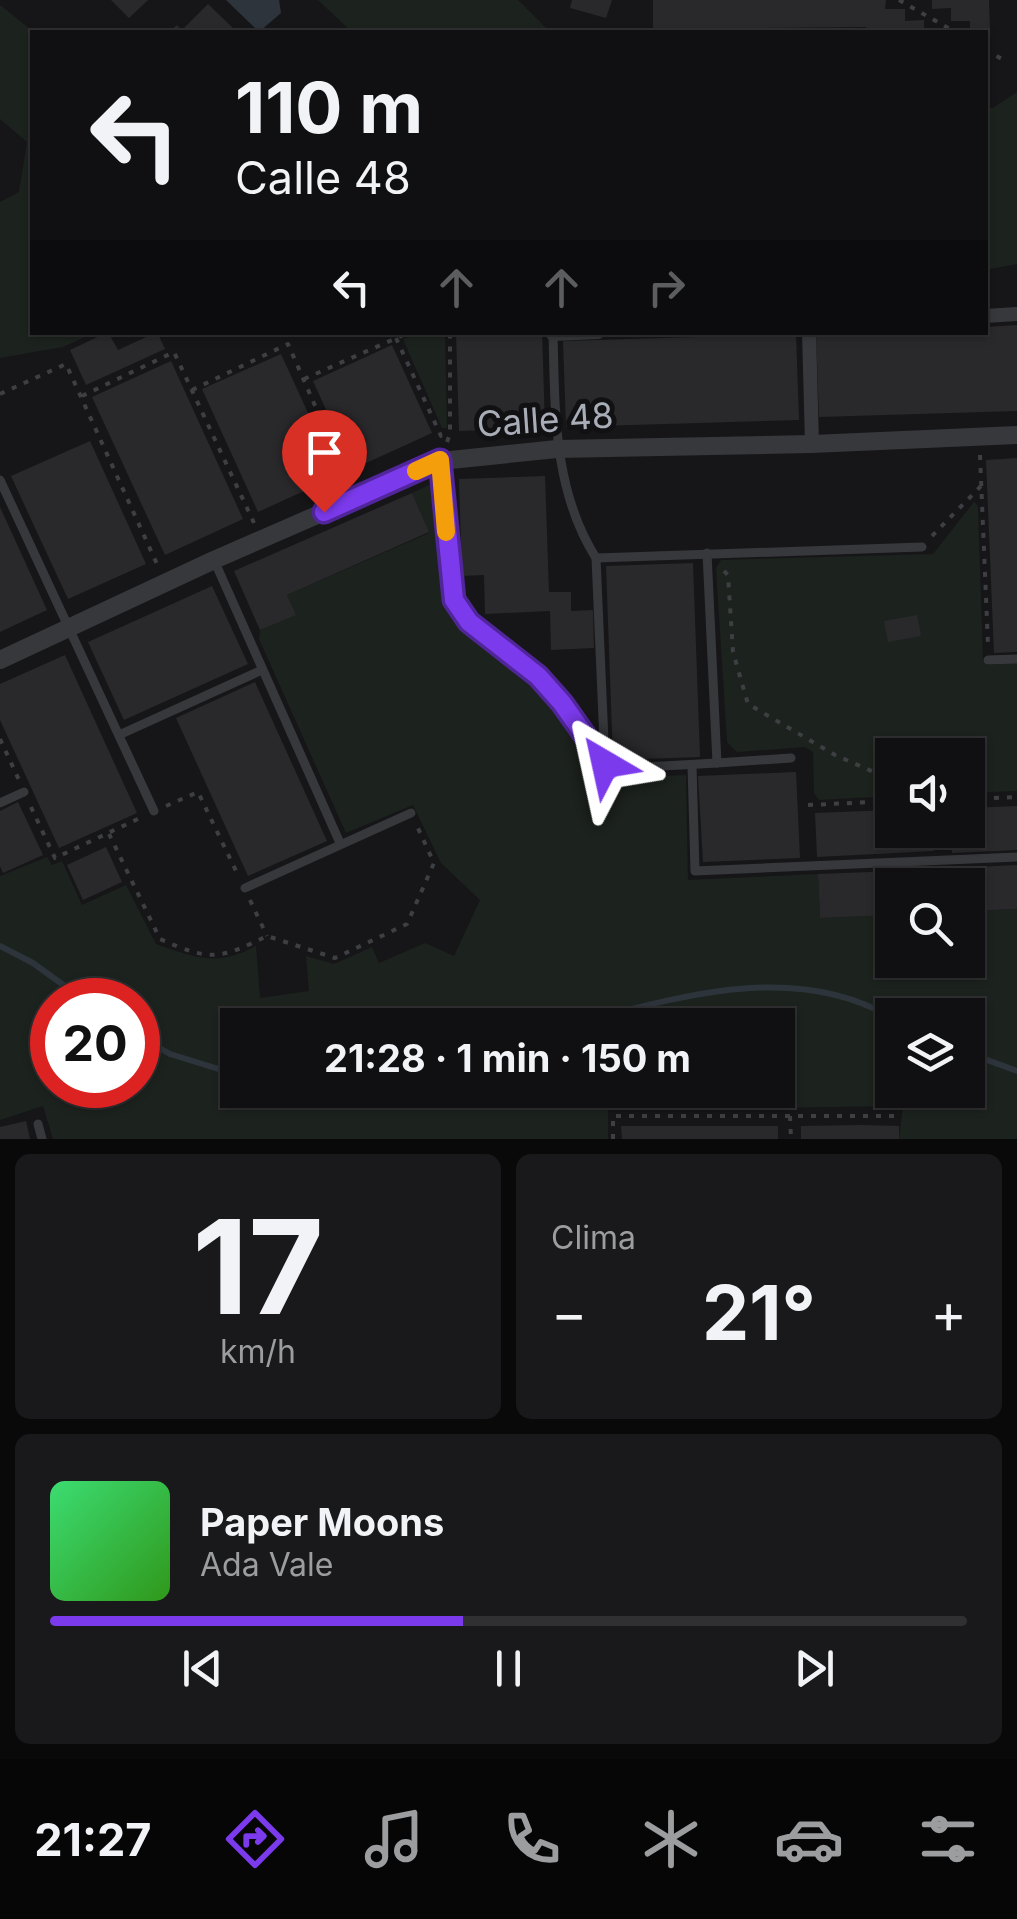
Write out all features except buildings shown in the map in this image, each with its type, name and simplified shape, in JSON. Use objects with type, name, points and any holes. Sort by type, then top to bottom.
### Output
[{"type":"street","points":[[988,316],[1017,314]]},
{"type":"street","points":[[809,335],[812,444]]},
{"type":"street","name":"Calle 48","points":[[0,660],[440,460],[556,448],[812,444],[1017,434]]},
{"type":"lane","points":[[553,335],[556,448],[581,534],[596,558],[607,767]]},
{"type":"lane","points":[[440,460],[454,600],[469,622],[538,676],[607,767]]},
{"type":"lane","points":[[0,480],[154,811]]},
{"type":"lane","points":[[596,558],[922,547]]},
{"type":"lane","points":[[707,553],[717,763]]},
{"type":"lane","points":[[214,560],[340,843]]},
{"type":"lane","points":[[988,660],[1017,659]]},
{"type":"lane","points":[[119,735],[262,670]]},
{"type":"lane","points":[[607,767],[791,758]]},
{"type":"lane","points":[[692,765],[695,871],[1017,857]]},
{"type":"lane","points":[[0,804],[24,792]]},
{"type":"lane","points":[[244,888],[410,813]]},
{"type":"lane","points":[[38,1124],[42,1139]]},
{"type":"path","points":[[899,0],[952,30]]},
{"type":"path","points":[[988,52],[1004,60]]},
{"type":"path","points":[[303,379],[403,335]]},
{"type":"path","points":[[440,460],[450,434],[450,335]]},
{"type":"path","points":[[396,338],[442,436],[450,434]]},
{"type":"path","points":[[192,390],[288,344],[355,498]]},
{"type":"path","points":[[82,396],[174,352],[262,538]]},
{"type":"path","points":[[0,394],[66,364],[165,582]]},
{"type":"path","points":[[979,436],[988,660]]},
{"type":"path","points":[[922,547],[981,486]]},
{"type":"path","points":[[707,553],[728,575],[733,652],[748,704],[835,756],[875,773]]},
{"type":"path","points":[[198,792],[267,936]]},
{"type":"path","points":[[985,798],[1017,797]]},
{"type":"path","points":[[808,805],[875,803]]},
{"type":"path","points":[[55,858],[109,834],[160,940],[200,956],[235,952],[267,936],[334,958],[407,924],[434,864],[410,813]]},
{"type":"path","points":[[614,1139],[613,1116],[900,1116]]},
{"type":"path","points":[[790,1116],[790,1139]]},
{"type":"shaded area","points":[[226,0],[279,0],[281,13],[257,30]]},
{"type":"shaded area","points":[[318,0],[518,0],[548,30],[350,30]]},
{"type":"shaded area","points":[[0,5],[31,30],[30,335],[90,335],[63,347],[0,358],[0,202],[19,192],[27,142],[0,119]]},
{"type":"shaded area","points":[[1017,92],[1017,264],[988,269],[988,107]]},
{"type":"shaded area","points":[[445,335],[447,428],[442,428],[403,339]]},
{"type":"shaded area","points":[[433,483],[443,604],[464,631],[535,683],[557,707],[602,778],[686,775],[688,880],[818,874],[820,918],[875,916],[875,978],[985,978],[985,910],[1017,909],[1017,1139],[899,1139],[903,1108],[985,1108],[985,998],[875,998],[875,1106],[795,1107],[795,1008],[220,1008],[220,1108],[756,1108],[608,1110],[608,1139],[53,1139],[44,1108],[160,1108],[160,978],[30,978],[30,1108],[37,1108],[0,1120],[0,876],[47,857],[52,865],[62,861],[82,905],[126,885],[156,944],[206,958],[230,957],[256,946],[260,998],[309,991],[306,956],[334,964],[372,947],[379,963],[425,943],[454,956],[480,900],[441,863],[413,805],[346,833],[259,639],[260,630],[295,615],[287,595],[429,533],[412,493]]},
{"type":"shaded area","points":[[974,502],[978,506],[983,661],[987,665],[1017,663],[1017,791],[985,792],[985,738],[875,738],[875,797],[819,800],[814,793],[813,752],[805,747],[737,752],[727,742],[716,568],[721,560],[933,554]]},
{"type":"waterway","points":[[0,946],[54,978]]},
{"type":"waterway","points":[[637,1008],[690,996],[773,987],[814,991],[854,1000],[875,1010]]},
{"type":"waterway","points":[[160,1048],[220,1069]]},
{"type":"waterway","points":[[985,1059],[1017,1071]]},
{"type":"slow traffic","points":[[416,471],[440,460],[446,532]]},
{"type":"route","points":[[324,512],[440,460],[454,600],[469,622],[538,676],[605,764]]}]
